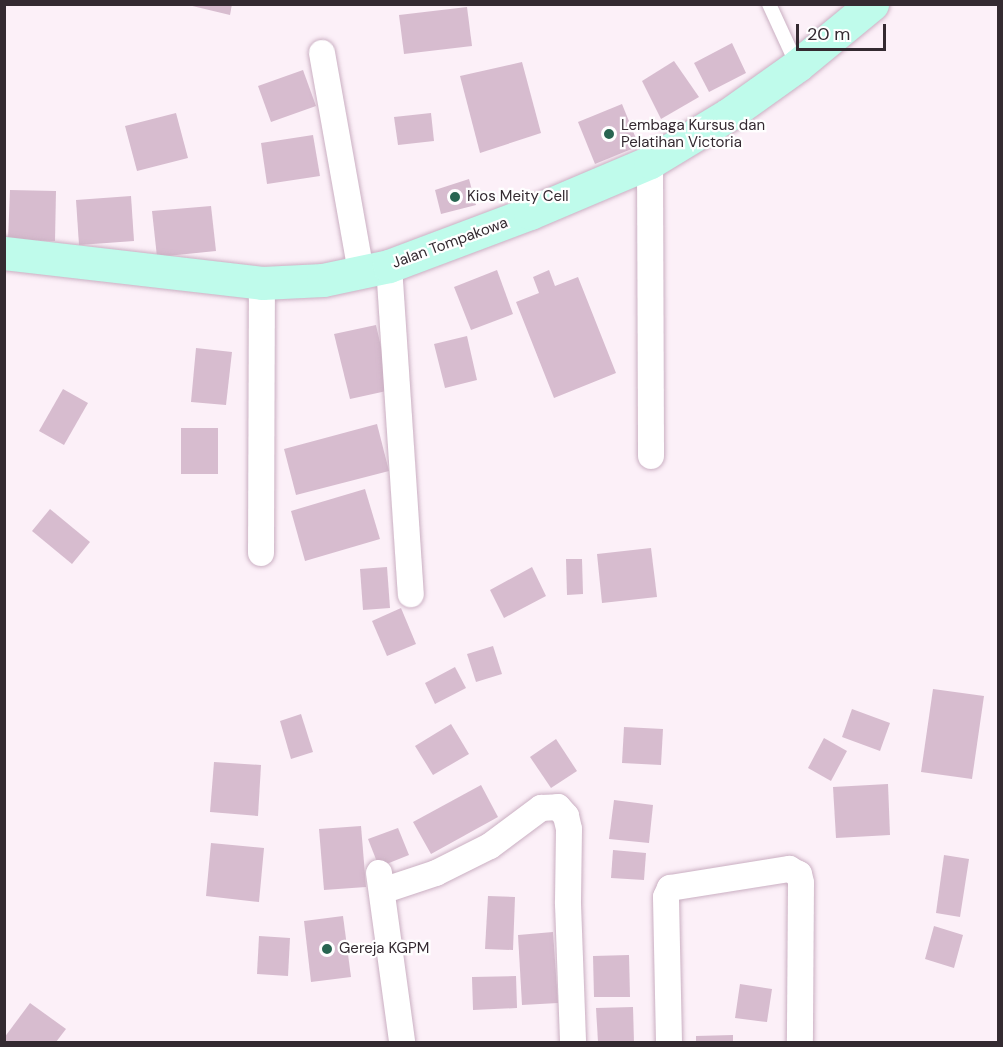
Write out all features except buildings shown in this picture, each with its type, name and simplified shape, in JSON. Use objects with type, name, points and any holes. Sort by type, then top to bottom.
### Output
[{"type":"street","name":"Jalan Tompakowa","points":[[4,253],[262,283],[323,280],[375,269],[530,213],[650,162],[728,115],[798,65],[872,4]]},
{"type":"street","points":[[322,53],[375,269],[411,594]]},
{"type":"street","points":[[650,162],[651,456]]},
{"type":"street","points":[[261,553],[262,283]]},
{"type":"street","points":[[402,1042],[380,882],[436,873],[490,846],[541,808],[558,807],[566,816],[569,829],[568,904],[573,1042]]},
{"type":"street","points":[[669,1042],[666,897],[670,888],[674,885],[789,869],[799,874],[801,883],[800,1042]]},
{"type":"lane","points":[[769,4],[798,65]]},
{"type":"place","name":"Lembaga Kursus dan Pelatihan Victoria","points":[[609,134]]},
{"type":"place","name":"Kios Meity Cell","points":[[455,197]]},
{"type":"place","name":"Gereja KGPM","points":[[327,949]]}]
